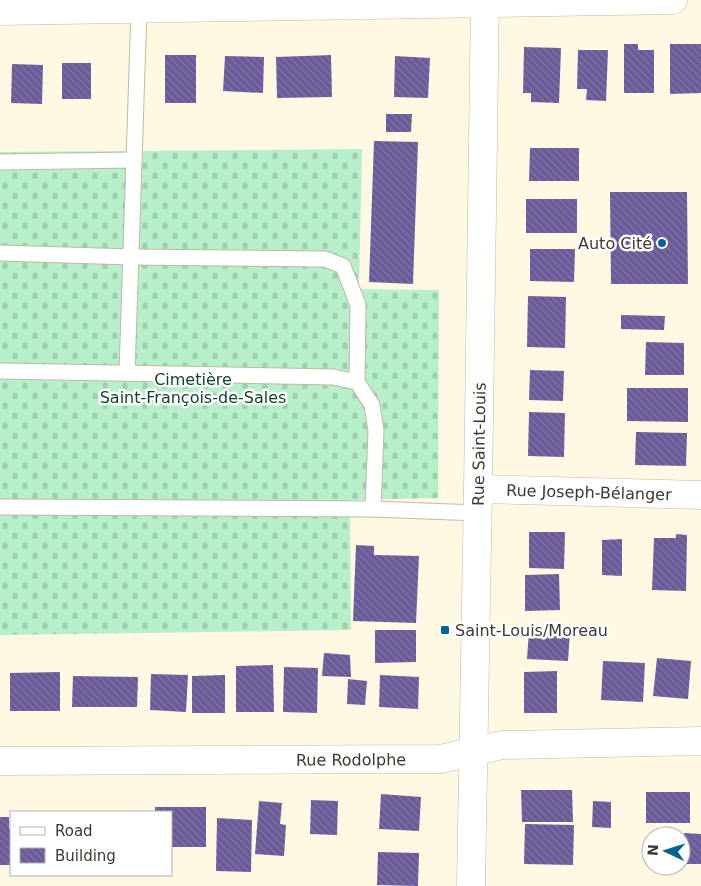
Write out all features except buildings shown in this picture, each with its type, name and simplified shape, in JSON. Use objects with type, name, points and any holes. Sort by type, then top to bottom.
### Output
[{"type":"street","points":[[0,11],[673,0]]},
{"type":"street","name":"Rue Saint-Louis","points":[[471,886],[485,2]]},
{"type":"street","name":"Rue Joseph-Bélanger","points":[[478,501],[701,495]]},
{"type":"street","name":"Rue Rodolphe","points":[[0,761],[441,758],[502,745],[701,741]]},
{"type":"lane","points":[[127,373],[139,9]]},
{"type":"lane","points":[[0,162],[134,160]]},
{"type":"lane","points":[[0,253],[131,257],[325,259],[343,266],[358,305],[357,382],[372,406],[374,414],[376,431],[372,508]]},
{"type":"lane","points":[[0,371],[333,377],[357,382]]},
{"type":"lane","points":[[0,507],[372,508],[478,501]]},
{"type":"green space","name":"Cimetière Saint-François-de-Sales","points":[[362,149],[359,289],[439,290],[438,498],[350,500],[351,630],[0,635],[0,152]]},
{"type":"place","name":"Auto Cité","points":[[662,243]]},
{"type":"place","name":"Saint-Louis/Moreau","points":[[445,630]]}]
